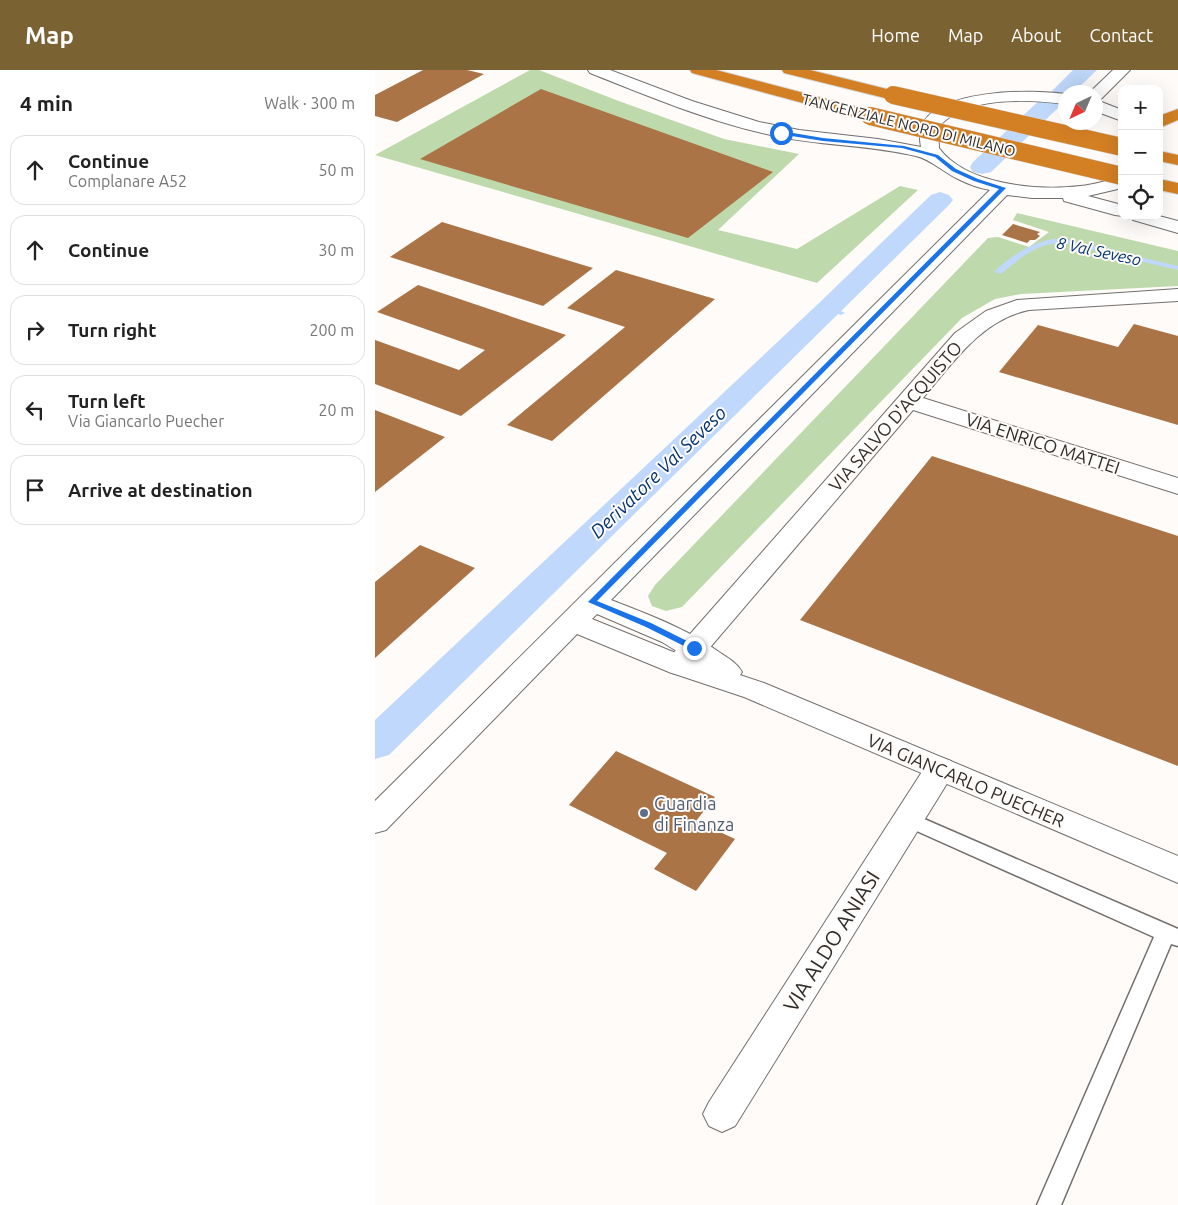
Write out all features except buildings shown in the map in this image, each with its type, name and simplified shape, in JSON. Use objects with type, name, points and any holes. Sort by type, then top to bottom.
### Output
[{"type":"highway","name":"TANGENZIALE NORD DI MILANO","points":[[698,70],[1117,182]]},
{"type":"highway","name":"TANGENZIALE NORD DI MILANO","points":[[790,70],[1118,147]]},
{"type":"highway","points":[[1163,121],[1178,114]]},
{"type":"highway","points":[[1163,157],[1178,160]]},
{"type":"highway","points":[[1163,185],[1178,189]]},
{"type":"main road","points":[[596,70],[705,113],[748,126],[823,139],[902,147],[936,156]]},
{"type":"main road","points":[[1103,88],[1122,70]]},
{"type":"main road","points":[[1058,97],[1028,95],[998,97],[972,101],[950,109],[935,120],[928,135],[929,146],[936,156],[954,170],[976,180],[1003,188],[1058,193],[1118,209]]},
{"type":"main road","points":[[1103,108],[1118,114]]},
{"type":"main road","points":[[881,144],[928,135]]},
{"type":"main road","points":[[1058,193],[1117,182]]},
{"type":"main road","points":[[1117,182],[1106,194],[1118,207]]},
{"type":"main road","points":[[375,821],[1003,188]]},
{"type":"main road","points":[[1154,220],[1178,227]]},
{"type":"main road","name":"VIA SALVO D'ACQUISTO","points":[[687,656],[963,338],[992,314],[1010,307],[1029,304],[1178,295]]},
{"type":"main road","name":"VIA ENRICO MATTEI","points":[[909,401],[1178,486]]},
{"type":"main road","name":"VIA GIANCARLO PUECHER","points":[[592,602],[649,625],[687,656]]},
{"type":"main road","name":"VIA GIANCARLO PUECHER","points":[[573,622],[687,656],[754,690],[1178,870]]},
{"type":"main road","name":"VIA ALDO ANIASI","points":[[722,1114],[940,769]]},
{"type":"lane","points":[[909,820],[1172,935],[1049,1205]]},
{"type":"green space","points":[[530,70],[539,70],[724,139],[799,154],[718,230],[797,249],[900,186],[918,190],[817,283],[375,155]]},
{"type":"green space","points":[[1017,213],[1178,251],[1178,286],[1021,294],[995,299],[962,318],[682,607],[666,611],[652,606],[648,596],[655,585],[988,238],[998,237],[1029,247],[1049,232],[1013,220]]},
{"type":"waterway","name":"Derivatore Val Seveso","points":[[1070,85],[1086,70]]},
{"type":"waterway","name":"Derivatore Val Seveso","points":[[982,167],[1050,103]]},
{"type":"waterway","name":"Derivatore Val Seveso","points":[[375,744],[828,310],[940,200]]},
{"type":"waterway","name":"8 Val Seveso","points":[[998,272],[1028,250],[1053,241],[1063,241],[1178,268]]},
{"type":"waterway","name":"8 Val Seveso","points":[[828,310],[841,313]]},
{"type":"place","name":"Guardia di Finanza","points":[[644,813]]},
{"type":"route","points":[[694,648],[649,625],[592,602],[1003,188],[976,180],[954,170],[936,156],[924,152],[881,144],[854,143],[781,133]]}]
